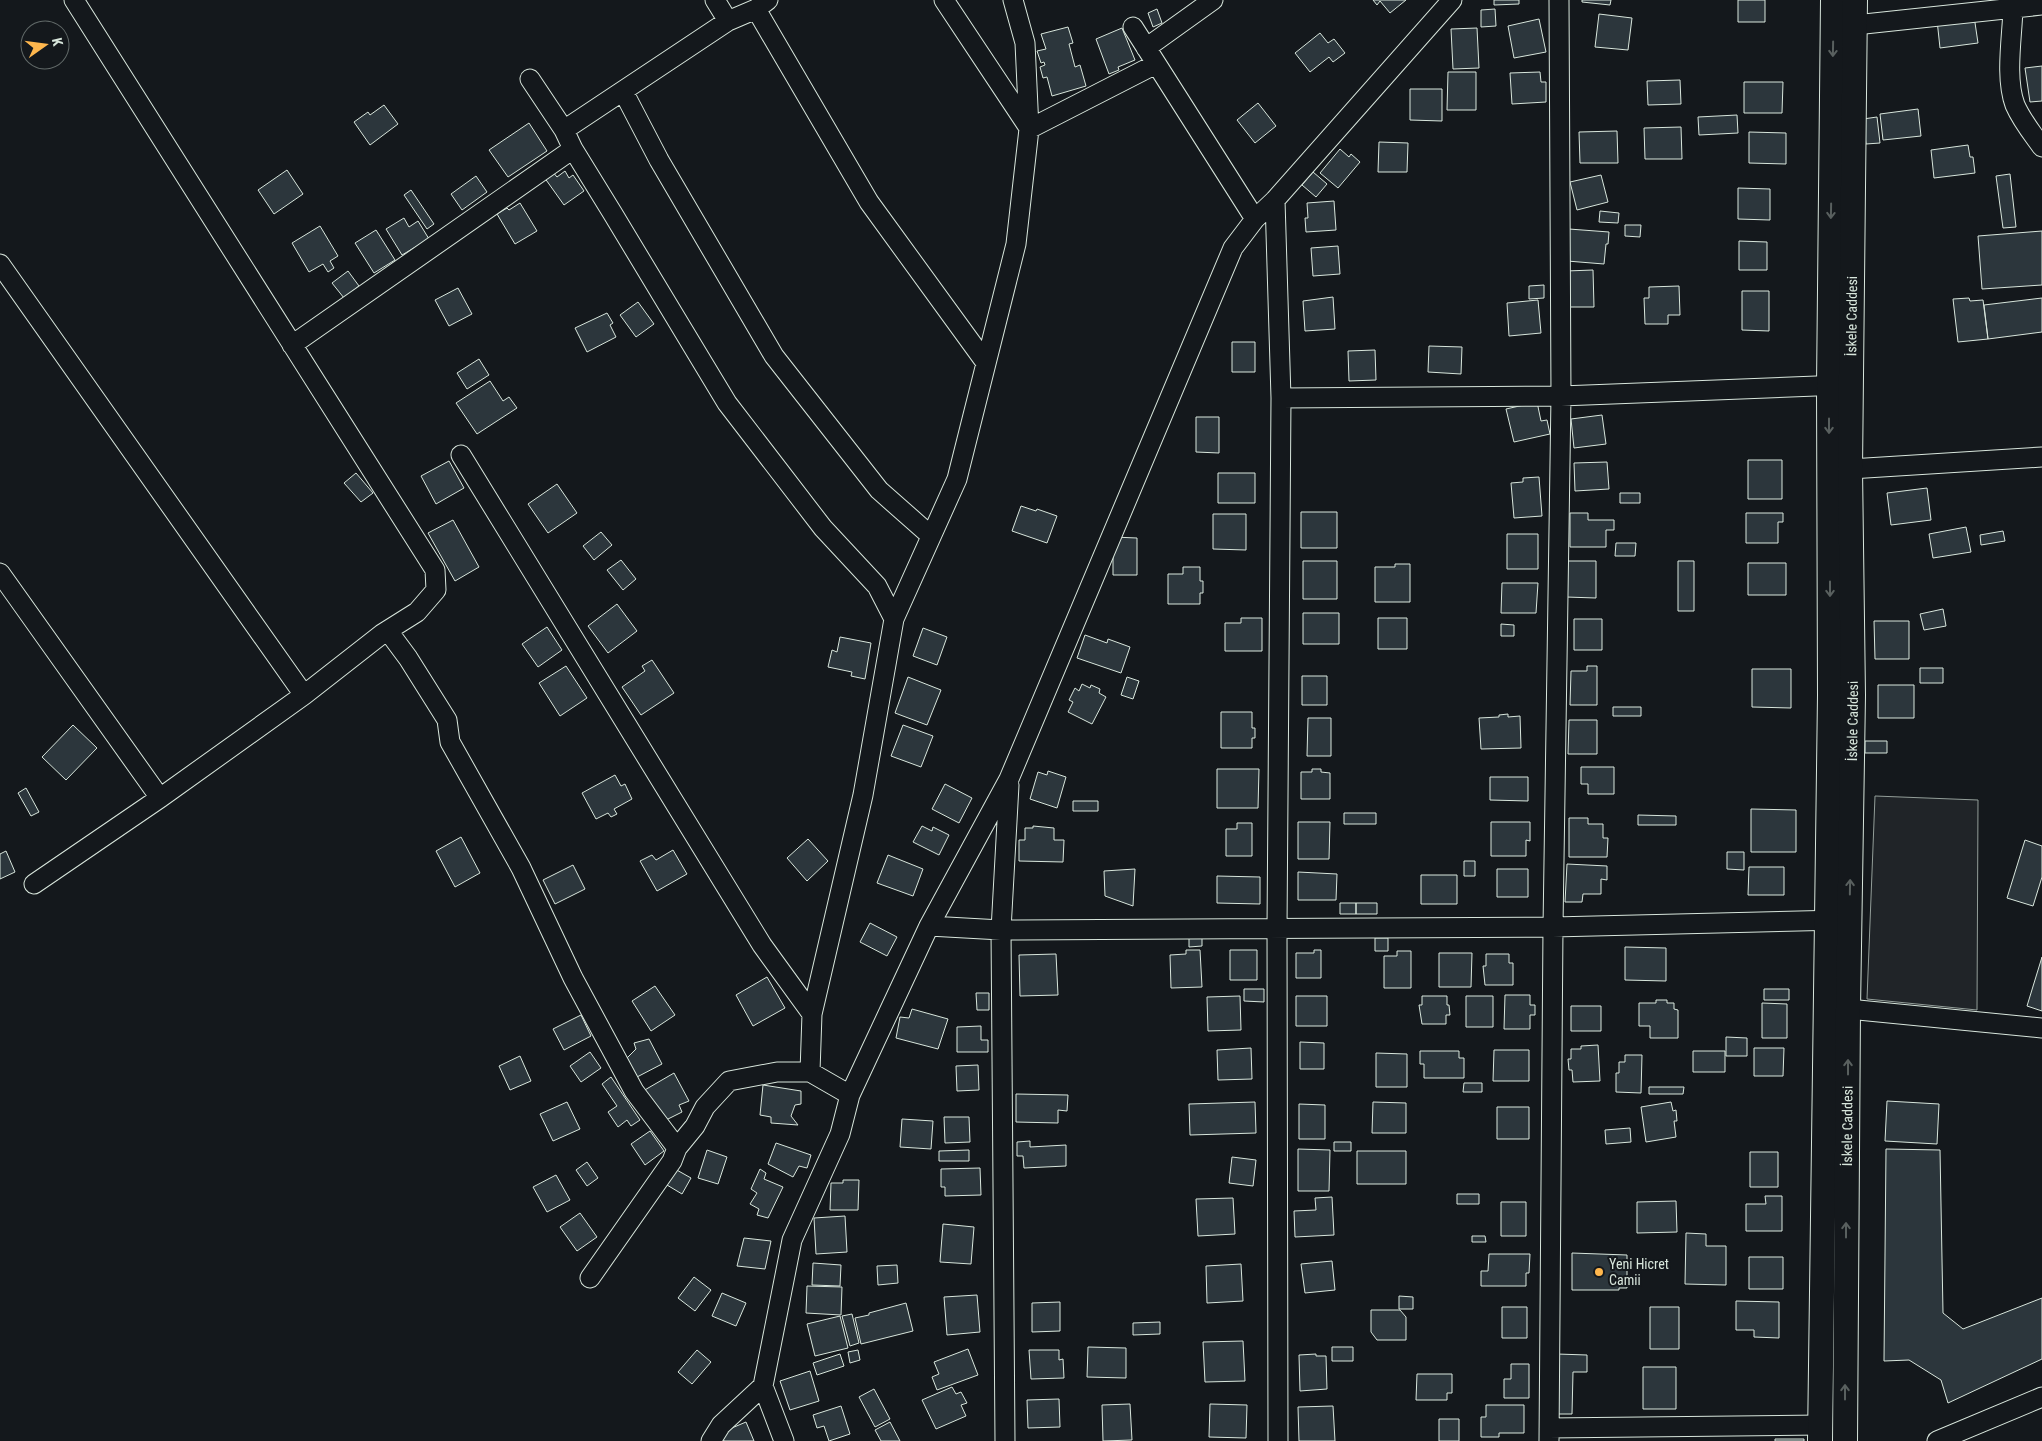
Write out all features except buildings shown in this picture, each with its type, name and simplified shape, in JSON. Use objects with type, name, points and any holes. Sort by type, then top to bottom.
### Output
[{"type":"main road","points":[[1820,1433],[1838,920],[1830,694],[1840,385],[1833,0]]},
{"type":"main road","name":"İskele Caddesi","points":[[1845,1441],[1848,1009],[1838,920],[1853,695],[1850,469],[1840,385],[1855,0]]},
{"type":"street","points":[[34,884],[160,798],[304,695],[388,631],[417,612],[436,590],[435,570],[74,0]]},
{"type":"street","points":[[715,0],[728,21]]},
{"type":"street","points":[[944,0],[1029,129]]},
{"type":"street","points":[[810,1072],[812,1014],[863,795],[894,618],[957,479],[1016,244],[1029,129],[1025,43],[1014,0]]},
{"type":"street","points":[[1029,129],[1151,56],[1213,0]]},
{"type":"street","points":[[784,1441],[763,1386],[792,1240],[840,1134],[850,1095],[930,926],[1009,778],[1233,248],[1255,219],[1275,200],[1452,0]]},
{"type":"street","points":[[1559,0],[1561,396],[1553,927],[1549,1434],[1820,1433]]},
{"type":"street","points":[[564,130],[728,21],[762,5],[869,202],[986,363]]},
{"type":"street","points":[[1855,25],[2042,5]]},
{"type":"street","points":[[2013,9],[2010,80],[2014,103],[2023,121],[2042,147]]},
{"type":"street","points":[[1134,27],[1255,219]]},
{"type":"street","points":[[530,79],[564,130],[573,150],[614,214],[727,403],[823,528],[877,586],[894,618]]},
{"type":"street","points":[[623,91],[658,160],[774,356],[879,490],[931,536]]},
{"type":"street","points":[[292,345],[573,150]]},
{"type":"street","points":[[1275,200],[1281,398],[1278,1441]]},
{"type":"street","points":[[0,264],[304,695]]},
{"type":"street","points":[[1281,398],[1561,396],[1840,385]]},
{"type":"street","points":[[461,455],[762,945],[812,1014]]},
{"type":"street","points":[[1850,469],[2042,457]]},
{"type":"street","points":[[0,573],[160,798]]},
{"type":"street","points":[[388,631],[408,658],[447,720],[450,742],[521,868],[573,978],[634,1091],[677,1148]]},
{"type":"street","points":[[1005,1441],[1001,930],[1009,778]]},
{"type":"street","points":[[930,926],[1001,930],[1278,929],[1553,927],[1838,920]]},
{"type":"street","points":[[1848,1009],[2042,1028]]},
{"type":"street","points":[[590,1278],[672,1162],[677,1148],[695,1126],[705,1107],[729,1081],[777,1072],[810,1072],[850,1095]]},
{"type":"street","points":[[711,1441],[722,1425],[763,1386]]},
{"type":"street","points":[[1937,1441],[2042,1397]]},
{"type":"shaded area","points":[[1875,796],[1978,800],[1977,1010],[1867,999]]},
{"type":"place","name":"Yeni Hicret Camii","points":[[1599,1272]]}]
